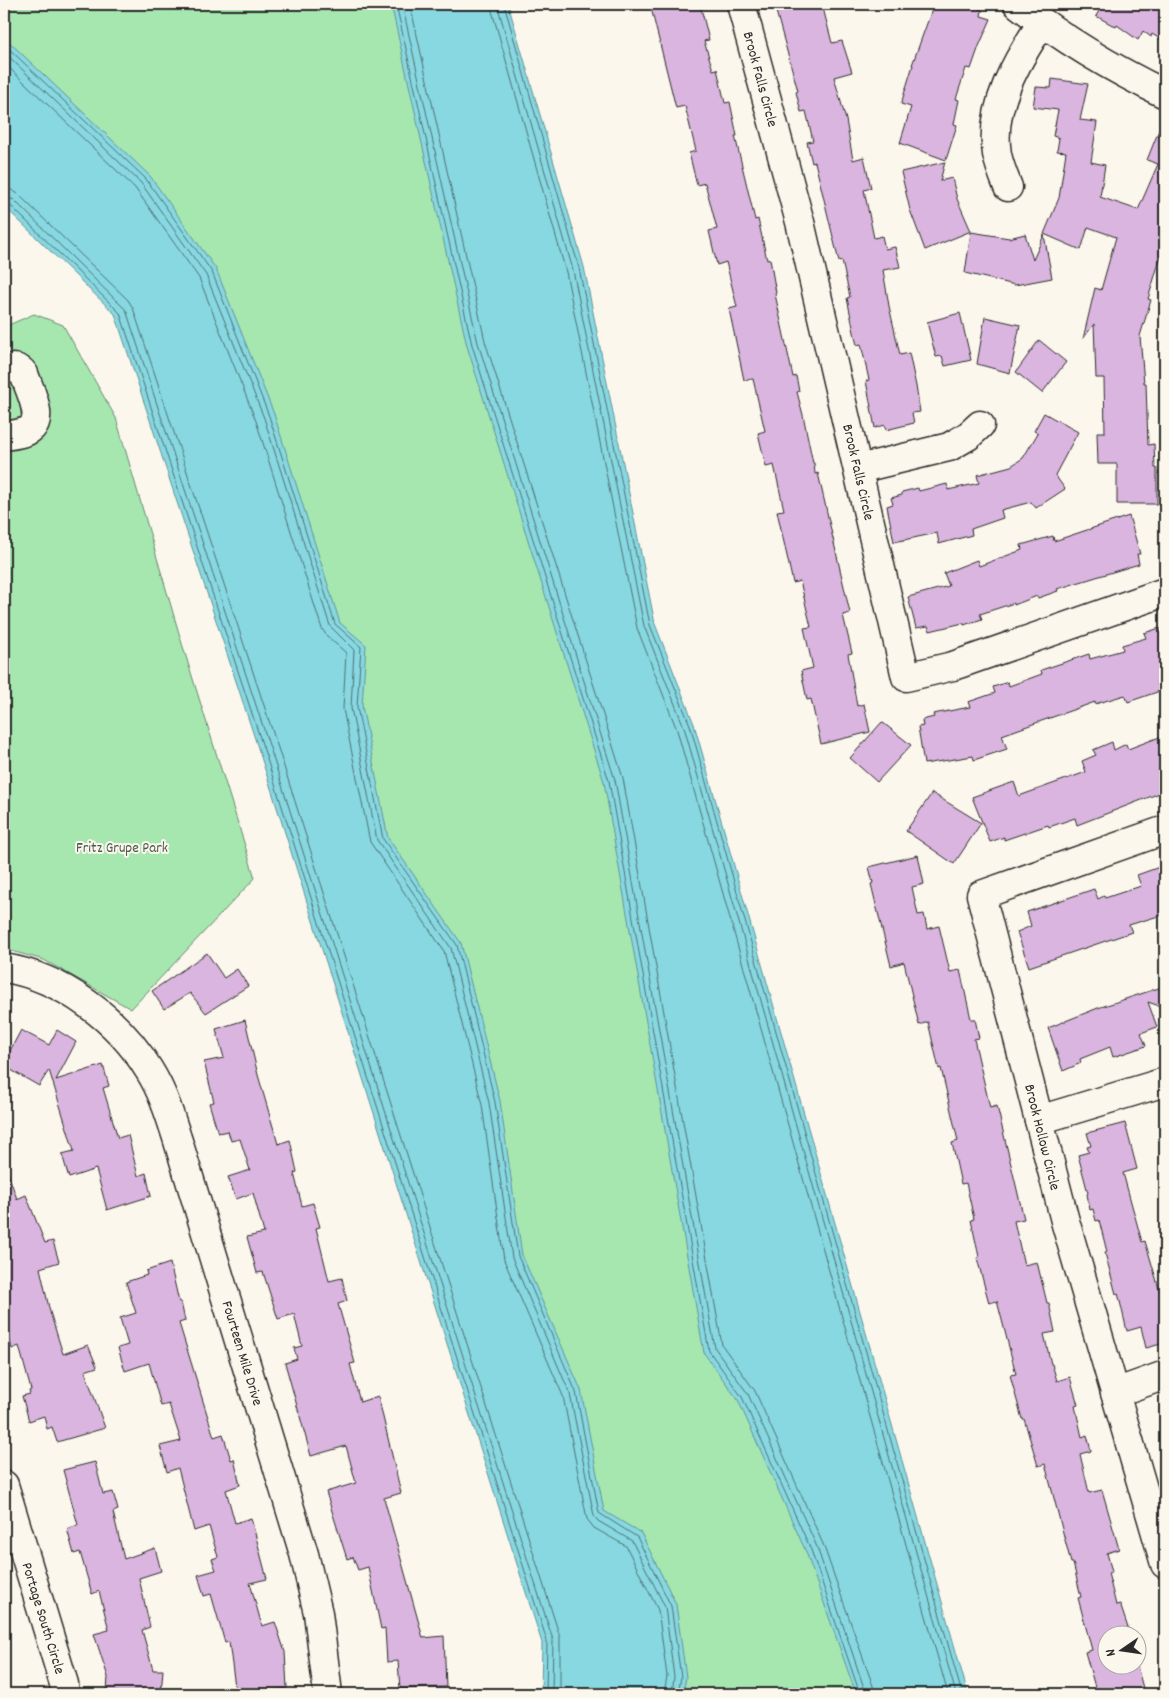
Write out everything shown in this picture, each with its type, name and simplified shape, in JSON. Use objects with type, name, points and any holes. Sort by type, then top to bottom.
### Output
[{"type":"street","name":"Brook Falls Circle","points":[[741,4],[800,222],[906,677],[953,666],[1165,592]]},
{"type":"street","points":[[1018,4],[1042,23],[1086,52],[1165,94]]},
{"type":"street","points":[[1008,187],[997,156],[995,134],[998,114],[1008,81],[1022,53],[1042,23]]},
{"type":"street","points":[[4,370],[15,368],[24,374],[37,412],[33,427],[26,431],[4,436]]},
{"type":"street","points":[[858,469],[948,447],[968,436],[980,425]]},
{"type":"street","name":"Brook Hollow Circle","points":[[1165,830],[981,895],[1065,1221],[1165,1564]]},
{"type":"street","name":"Fourteen Mile Drive","points":[[4,968],[43,980],[68,992],[93,1009],[115,1027],[135,1050],[163,1095],[304,1554],[318,1613],[328,1694]]},
{"type":"street","points":[[1039,1120],[1165,1082]]},
{"type":"street","points":[[1115,1393],[1165,1375]]},
{"type":"street","name":"Portage South Circle","points":[[4,1485],[64,1684],[65,1694]]},
{"type":"green space","points":[[4,4],[434,4],[876,1694],[640,1694],[333,697],[4,89]]},
{"type":"green space","name":"Fritz Grupe Park","points":[[34,314],[63,325],[116,418],[183,647],[255,878],[131,1009],[44,960],[4,949],[4,327]]},
{"type":"water","points":[[391,4],[508,4],[584,267],[655,624],[694,724],[968,1694],[856,1694],[806,1552],[738,1400],[704,1353],[604,782],[467,346]]},
{"type":"water","points":[[4,37],[150,176],[216,269],[274,414],[340,623],[366,645],[362,706],[388,838],[461,943],[500,1101],[522,1255],[581,1390],[604,1511],[641,1533],[676,1604],[686,1677],[683,1694],[541,1694],[542,1643],[261,757],[115,314],[4,206]]},
{"type":"building","points":[[650,4],[700,4],[709,40],[704,41],[713,70],[717,69],[725,103],[730,102],[737,136],[735,136],[755,220],[758,219],[767,260],[770,259],[775,294],[793,377],[796,376],[799,391],[797,392],[815,474],[818,473],[850,613],[843,615],[852,653],[848,654],[857,706],[864,704],[870,732],[821,744],[811,699],[807,700],[801,671],[813,668],[804,628],[811,627],[800,581],[793,583],[777,511],[784,510],[774,465],[766,467],[758,433],[765,431],[753,379],[744,380],[729,309],[737,307],[726,262],[717,265],[709,231],[717,229],[705,183],[697,185],[689,153],[696,151],[685,106],[676,108]]},
{"type":"building","points":[[774,4],[822,4],[832,43],[842,41],[852,72],[834,77],[846,120],[853,160],[864,157],[871,188],[864,190],[874,238],[882,236],[885,249],[895,247],[900,267],[883,270],[900,355],[909,353],[916,386],[920,412],[912,413],[914,423],[886,430],[885,425],[875,428],[866,381],[869,380],[861,344],[857,345],[855,337],[847,298],[850,297],[842,261],[839,262],[815,162],[812,163],[807,142],[813,141],[806,111],[801,112],[796,92],[798,91]]},
{"type":"building","points":[[934,4],[968,4],[982,10],[981,16],[991,19],[971,69],[966,68],[956,99],[959,100],[954,124],[957,125],[946,160],[900,143],[911,107],[901,104],[912,65]]},
{"type":"building","points":[[1103,4],[1165,4],[1165,42],[1152,34],[1151,37],[1143,31],[1138,40],[1117,25],[1116,27],[1096,16]]},
{"type":"building","points":[[1052,79],[1088,84],[1080,120],[1097,122],[1091,162],[1105,165],[1100,197],[1138,210],[1158,164],[1147,160],[1165,115],[1165,242],[1148,299],[1151,300],[1140,336],[1144,383],[1146,383],[1148,445],[1154,444],[1155,468],[1157,468],[1157,504],[1117,504],[1117,464],[1098,464],[1097,432],[1105,432],[1104,378],[1096,378],[1094,324],[1083,339],[1095,288],[1101,290],[1116,237],[1088,227],[1081,250],[1044,234],[1059,198],[1066,152],[1057,151],[1059,138],[1053,136],[1058,110],[1033,107],[1036,87],[1051,88]]},
{"type":"building","points":[[945,162],[940,181],[952,178],[957,199],[971,231],[925,250],[910,210],[901,172]]},
{"type":"building","points":[[971,232],[1009,238],[1025,234],[1033,260],[1044,235],[1052,278],[1015,285],[965,273]]},
{"type":"building","points":[[960,313],[971,360],[945,366],[942,356],[936,357],[927,322]]},
{"type":"building","points":[[985,317],[1020,325],[1010,373],[977,364]]},
{"type":"building","points":[[1039,340],[1066,362],[1042,393],[1016,372]]},
{"type":"building","points":[[1044,413],[1078,432],[1055,475],[1065,489],[1036,508],[1031,502],[1001,510],[1003,518],[971,529],[972,535],[939,544],[937,533],[894,542],[887,506],[893,504],[891,498],[902,495],[902,492],[918,488],[919,491],[947,484],[948,490],[979,483],[977,475],[1011,466],[1023,458],[1038,433],[1034,431]]},
{"type":"building","points":[[1129,516],[1140,554],[1137,554],[1139,564],[1057,589],[1058,591],[1038,598],[1037,596],[1014,605],[1014,603],[980,614],[982,619],[964,625],[963,623],[930,631],[928,626],[916,628],[908,597],[949,586],[944,573],[977,560],[979,566],[1022,550],[1021,545],[1053,536],[1054,541]]},
{"type":"building","points":[[1160,628],[1160,632],[1165,630],[1165,678],[1157,681],[1160,691],[1128,702],[1125,695],[1095,704],[1095,702],[1002,735],[1007,749],[974,760],[973,756],[924,764],[918,727],[923,726],[922,720],[934,717],[933,714],[970,707],[968,702],[995,693],[993,687],[1008,682],[1009,686],[1042,674],[1041,670],[1089,654],[1090,659],[1123,650],[1122,645],[1146,638],[1144,633]]},
{"type":"building","points":[[882,722],[911,745],[877,782],[850,758]]},
{"type":"building","points":[[1165,735],[1165,791],[1077,825],[1075,818],[1004,840],[1004,837],[990,842],[972,797],[1014,782],[1019,796],[1086,772],[1082,761],[1096,755],[1093,750],[1112,742],[1114,750],[1126,744],[1128,749]]},
{"type":"building","points":[[932,793],[981,823],[954,864],[906,831]]},
{"type":"building","points":[[918,855],[924,884],[912,887],[918,915],[924,914],[927,929],[939,926],[950,972],[960,970],[971,1019],[975,1019],[979,1038],[974,1039],[990,1108],[997,1106],[1024,1219],[1014,1221],[1024,1265],[1037,1262],[1047,1303],[1049,1303],[1055,1332],[1044,1334],[1051,1364],[1057,1381],[1070,1377],[1078,1405],[1075,1406],[1082,1437],[1087,1435],[1091,1451],[1080,1454],[1089,1493],[1102,1490],[1119,1549],[1107,1553],[1112,1572],[1108,1573],[1116,1605],[1120,1604],[1127,1626],[1096,1626],[1096,1676],[1140,1676],[1143,1688],[1120,1694],[1097,1694],[1085,1652],[1092,1650],[1078,1598],[1081,1597],[1073,1563],[1071,1563],[1045,1464],[1038,1466],[1024,1419],[1022,1419],[1010,1375],[1016,1374],[997,1301],[989,1303],[977,1258],[979,1257],[971,1220],[974,1219],[966,1183],[961,1184],[952,1143],[958,1141],[941,1068],[939,1069],[928,1022],[919,1025],[904,962],[891,966],[871,884],[873,883],[869,867]]},
{"type":"building","points":[[1165,865],[1165,914],[1129,925],[1132,932],[1029,967],[1017,932],[1031,926],[1027,912],[1094,889],[1098,899],[1141,886],[1137,875]]},
{"type":"building","points":[[207,953],[224,978],[237,969],[248,986],[206,1013],[190,993],[164,1009],[152,991]]},
{"type":"building","points":[[1165,986],[1165,1008],[1148,1002],[1157,1027],[1141,1033],[1146,1046],[1113,1057],[1110,1047],[1080,1059],[1081,1063],[1063,1071],[1048,1028],[1098,1008]]},
{"type":"building","points":[[245,1020],[258,1075],[278,1144],[290,1140],[297,1172],[294,1173],[302,1206],[313,1203],[320,1227],[316,1228],[329,1281],[342,1278],[347,1301],[338,1304],[355,1363],[350,1364],[360,1402],[378,1396],[401,1493],[384,1498],[423,1638],[444,1636],[446,1687],[400,1689],[398,1661],[387,1662],[385,1628],[381,1629],[368,1567],[358,1570],[353,1557],[347,1559],[326,1492],[356,1483],[346,1446],[311,1456],[285,1363],[297,1359],[294,1348],[302,1346],[294,1314],[278,1319],[263,1272],[257,1273],[247,1237],[264,1233],[253,1193],[236,1199],[228,1177],[250,1170],[240,1139],[231,1141],[228,1131],[218,1133],[209,1103],[214,1102],[204,1062],[224,1058],[216,1029]]},
{"type":"building","points":[[21,1030],[49,1045],[57,1030],[76,1042],[56,1080],[103,1065],[109,1086],[103,1088],[118,1138],[128,1135],[138,1176],[146,1173],[151,1196],[107,1210],[96,1169],[69,1178],[62,1154],[74,1151],[49,1070],[39,1086],[4,1066],[4,1062]]},
{"type":"building","points":[[1125,1123],[1137,1169],[1123,1173],[1142,1242],[1145,1241],[1160,1292],[1165,1291],[1165,1343],[1146,1348],[1141,1327],[1127,1331],[1118,1293],[1116,1294],[1105,1253],[1107,1252],[1099,1220],[1096,1221],[1093,1209],[1090,1210],[1088,1193],[1078,1155],[1089,1152],[1087,1147],[1091,1146],[1087,1133]]},
{"type":"building","points":[[4,1168],[6,1168],[17,1199],[26,1195],[45,1243],[53,1241],[59,1262],[40,1268],[50,1312],[63,1354],[88,1345],[97,1367],[85,1371],[105,1428],[57,1442],[52,1427],[47,1429],[44,1416],[29,1421],[22,1396],[30,1394],[29,1391],[31,1390],[19,1346],[12,1349],[4,1318]]},
{"type":"building","points":[[170,1263],[185,1321],[179,1323],[214,1437],[223,1434],[231,1460],[234,1459],[240,1485],[226,1490],[235,1523],[251,1518],[267,1579],[250,1583],[262,1626],[275,1622],[285,1652],[287,1688],[272,1690],[272,1694],[236,1694],[229,1642],[225,1643],[211,1594],[204,1596],[198,1575],[216,1570],[212,1559],[218,1557],[209,1526],[194,1531],[178,1468],[167,1472],[160,1446],[181,1441],[169,1404],[161,1406],[149,1363],[125,1371],[118,1348],[128,1345],[120,1318],[136,1313],[126,1282],[147,1275],[146,1271]]},
{"type":"building","points":[[95,1462],[103,1494],[113,1492],[118,1510],[113,1512],[124,1559],[155,1548],[161,1571],[139,1578],[150,1627],[142,1630],[153,1670],[163,1670],[161,1694],[131,1694],[107,1691],[108,1677],[94,1634],[109,1630],[99,1591],[92,1594],[80,1552],[74,1554],[67,1529],[78,1525],[63,1470]]}]
